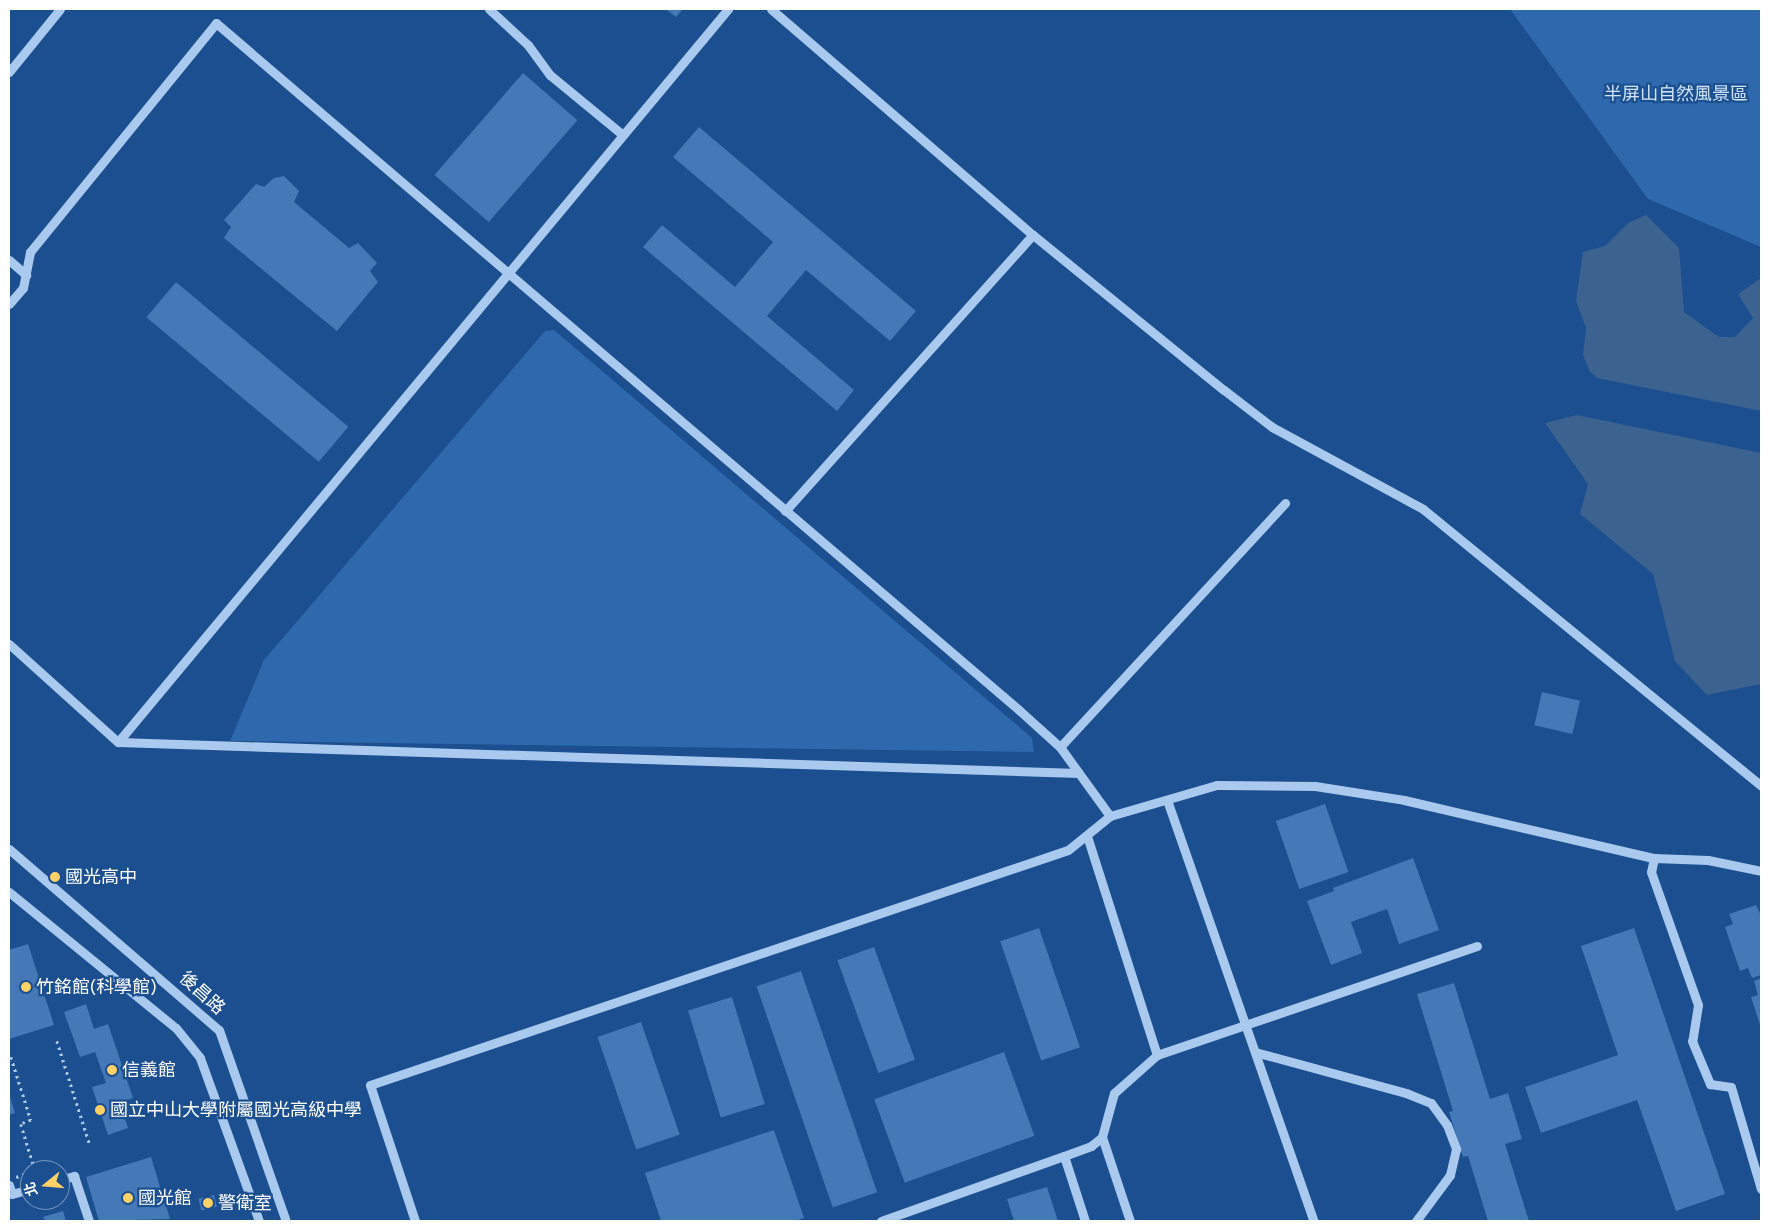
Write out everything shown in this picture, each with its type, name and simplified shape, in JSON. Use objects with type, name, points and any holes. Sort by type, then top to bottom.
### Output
[{"type":"street","points":[[9,72],[60,9]]},
{"type":"street","points":[[489,9],[528,45],[550,75],[623,135]]},
{"type":"street","points":[[118,742],[728,9]]},
{"type":"street","points":[[771,9],[1033,235],[1272,427],[1423,509],[1761,786]]},
{"type":"street","points":[[9,304],[23,288],[30,252],[216,23],[509,272],[1060,747],[1110,816]]},
{"type":"street","points":[[785,511],[1033,235]]},
{"type":"street","points":[[9,260],[26,275]]},
{"type":"street","points":[[1060,747],[1285,503]]},
{"type":"street","points":[[9,644],[118,742],[1078,773]]},
{"type":"street","points":[[415,1221],[370,1085],[1068,850],[1110,816],[1217,785],[1315,786],[1404,800],[1654,858],[1708,860],[1761,871]]},
{"type":"street","points":[[1167,800],[1314,1221]]},
{"type":"street","points":[[1087,836],[1157,1054]]},
{"type":"street","name":"後昌路","points":[[9,849],[219,1030],[286,1221]]},
{"type":"street","points":[[1654,858],[1651,872],[1698,1006],[1692,1041],[1710,1084],[1731,1087],[1761,1189]]},
{"type":"street","points":[[9,892],[176,1028],[200,1058],[255,1220]]},
{"type":"street","points":[[1130,1221],[1102,1137],[1114,1094],[1157,1054],[1246,1026],[1477,946]]},
{"type":"street","points":[[1255,1052],[1406,1093],[1431,1103],[1448,1125],[1456,1149],[1450,1174],[1416,1221]]},
{"type":"street","points":[[881,1221],[1091,1146],[1102,1137]]},
{"type":"street","points":[[1064,1156],[1085,1221]]},
{"type":"street","points":[[70,1177],[74,1176],[89,1221]]},
{"type":"street","points":[[12,1181],[12,1194],[20,1192]]},
{"type":"path","points":[[57,1042],[90,1145]]},
{"type":"path","points":[[11,1057],[31,1120],[21,1124],[31,1160]]},
{"type":"green space","name":"半屏山自然風景區","points":[[1510,9],[1761,9],[1761,247],[1648,199]]},
{"type":"green space","points":[[554,330],[1032,738],[1034,752],[230,741],[264,660],[545,331]]},
{"type":"shaded area","points":[[1646,215],[1679,248],[1684,312],[1719,337],[1735,337],[1753,318],[1738,294],[1761,278],[1761,411],[1597,378],[1590,372],[1583,355],[1586,328],[1576,301],[1583,252],[1605,246],[1628,223]]},
{"type":"shaded area","points":[[1577,415],[1761,453],[1761,684],[1707,695],[1675,661],[1653,574],[1580,514],[1588,484],[1545,423]]},
{"type":"building","points":[[666,9],[683,9],[676,17]]},
{"type":"building","points":[[523,73],[577,120],[489,222],[434,175]]},
{"type":"building","points":[[699,127],[916,311],[890,341],[806,270],[767,316],[854,390],[837,411],[643,247],[662,225],[735,287],[773,242],[673,157]]},
{"type":"building","points":[[284,176],[299,191],[294,202],[349,248],[358,243],[377,263],[370,271],[378,282],[337,331],[224,238],[231,227],[224,220],[256,184],[264,187],[274,178]]},
{"type":"building","points":[[176,282],[348,427],[319,462],[146,317]]},
{"type":"building","points":[[1542,692],[1580,701],[1572,734],[1534,725]]},
{"type":"building","points":[[1325,804],[1348,872],[1299,889],[1276,821]]},
{"type":"building","points":[[1413,858],[1439,930],[1399,944],[1387,909],[1351,922],[1362,953],[1331,965],[1307,901],[1334,891],[1333,888]]},
{"type":"building","points":[[1756,905],[1761,915],[1761,975],[1752,978],[1748,968],[1740,971],[1725,927],[1733,924],[1729,914]]},
{"type":"building","points":[[1039,928],[1080,1047],[1041,1060],[1000,941]]},
{"type":"building","points":[[1634,928],[1725,1194],[1676,1211],[1637,1100],[1541,1133],[1525,1087],[1618,1055],[1581,946]]},
{"type":"building","name":"竹銘館(科學館)","points":[[28,944],[54,1025],[9,1039],[9,950]]},
{"type":"building","points":[[874,947],[915,1060],[878,1073],[837,960]]},
{"type":"building","points":[[801,971],[877,1192],[833,1208],[757,986]]},
{"type":"building","points":[[1761,978],[1761,1028],[1751,997],[1758,995],[1754,981]]},
{"type":"building","points":[[1454,983],[1490,1099],[1508,1093],[1522,1139],[1505,1144],[1529,1221],[1488,1221],[1468,1156],[1463,1157],[1449,1112],[1453,1111],[1417,994]]},
{"type":"building","points":[[732,997],[765,1104],[721,1118],[688,1010]]},
{"type":"building","name":"信義館","points":[[86,1004],[94,1029],[108,1024],[133,1098],[120,1103],[128,1128],[108,1135],[92,1087],[106,1083],[95,1052],[80,1057],[64,1012]]},
{"type":"building","points":[[641,1022],[680,1135],[636,1149],[598,1037]]},
{"type":"building","points":[[1004,1052],[1034,1136],[905,1183],[874,1099]]},
{"type":"building","points":[[9,1094],[15,1113],[9,1115]]},
{"type":"building","points":[[774,1130],[804,1218],[795,1221],[661,1221],[645,1173]]},
{"type":"building","name":"國光館","points":[[151,1157],[170,1219],[99,1221],[86,1177]]},
{"type":"building","points":[[1047,1187],[1058,1221],[1014,1221],[1007,1199]]},
{"type":"building","name":"警衛室","points":[[214,1195],[217,1207],[201,1211],[198,1199]]},
{"type":"building","points":[[63,1211],[66,1221],[45,1221],[43,1217]]},
{"type":"place","name":"國光高中","points":[[55,877]]},
{"type":"place","name":"竹銘館(科學館)","points":[[26,987]]},
{"type":"place","name":"信義館","points":[[112,1070]]},
{"type":"place","name":"國立中山大學附屬國光高級中學","points":[[100,1110]]},
{"type":"place","name":"國光館","points":[[128,1198]]},
{"type":"place","name":"警衛室","points":[[208,1203]]}]
